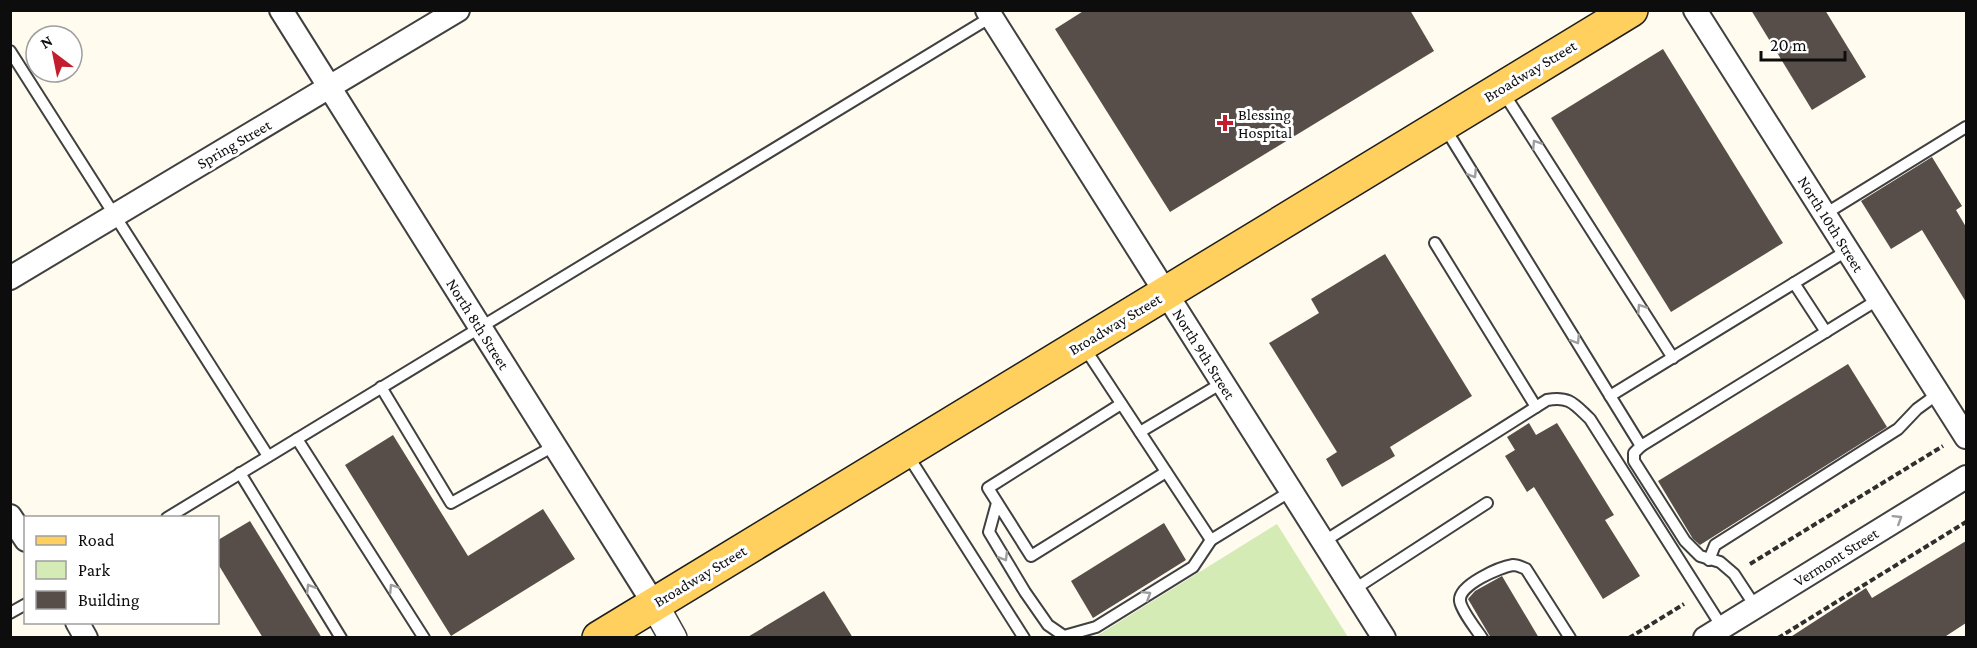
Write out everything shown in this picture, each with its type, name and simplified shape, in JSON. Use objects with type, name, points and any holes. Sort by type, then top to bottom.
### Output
[{"type":"main road","name":"Broadway Street","points":[[599,638],[1631,10]]},
{"type":"street","name":"North 8th Street","points":[[281,10],[654,604],[673,638]]},
{"type":"street","name":"Spring Street","points":[[10,278],[458,10]]},
{"type":"street","name":"North 10th Street","points":[[1695,10],[1965,435]]},
{"type":"street","name":"North 9th Street","points":[[989,14],[1384,638]]},
{"type":"street","name":"Vermont Street","points":[[1714,632],[1966,477]]},
{"type":"street","points":[[10,516],[24,537]]},
{"type":"street","points":[[78,624],[86,638]]},
{"type":"lane","points":[[170,516],[989,14]]},
{"type":"lane","points":[[10,51],[268,456]]},
{"type":"lane","points":[[1501,89],[1673,358]]},
{"type":"lane","points":[[1443,125],[1641,446]]},
{"type":"lane","points":[[1825,214],[1966,126]]},
{"type":"lane","points":[[1435,243],[1536,407]]},
{"type":"lane","points":[[1610,396],[1848,250]]},
{"type":"lane","points":[[1794,284],[1826,332]]},
{"type":"lane","points":[[1755,606],[1734,574],[1720,562],[1700,556],[1685,541],[1634,461],[1634,453],[1641,446],[1879,299]]},
{"type":"lane","points":[[1082,344],[1211,540]]},
{"type":"lane","points":[[1140,432],[1222,383]]},
{"type":"lane","points":[[381,387],[451,503],[554,446]]},
{"type":"lane","points":[[1709,560],[1715,545],[1898,429],[1917,409],[1938,393]]},
{"type":"lane","points":[[1323,542],[1547,400],[1561,397],[1571,400],[1590,419],[1700,594],[1714,632]]},
{"type":"lane","points":[[1121,404],[988,488],[1031,556],[1166,472]]},
{"type":"lane","points":[[297,439],[424,638]]},
{"type":"lane","points":[[906,451],[1024,638]]},
{"type":"lane","points":[[240,473],[340,638]]},
{"type":"lane","points":[[997,503],[989,532],[1048,625],[1064,636],[1096,627],[1193,567],[1211,540],[1291,491]]},
{"type":"lane","points":[[1353,590],[1487,503]]},
{"type":"lane","points":[[1482,638],[1463,608],[1460,601],[1461,594],[1468,586],[1499,568],[1517,565],[1526,569],[1570,638]]},
{"type":"lane","points":[[10,613],[24,605]]},
{"type":"path","points":[[1734,574],[1965,435]]},
{"type":"path","points":[[1778,638],[1966,522]]},
{"type":"path","points":[[1629,638],[1700,594]]},
{"type":"green space","points":[[1277,524],[1348,637],[1095,637]]},
{"type":"building","name":"Blessing Hospital","points":[[1085,10],[1410,10],[1434,51],[1170,212],[1055,29]]},
{"type":"building","points":[[1751,10],[1825,10],[1866,77],[1812,110]]},
{"type":"building","points":[[1663,49],[1783,243],[1671,312],[1551,118]]},
{"type":"building","points":[[1932,157],[1962,206],[1956,210],[1966,227],[1966,302],[1922,230],[1891,249],[1861,201]]},
{"type":"building","points":[[1385,254],[1472,396],[1390,447],[1395,456],[1342,487],[1326,459],[1337,452],[1269,343],[1319,313],[1311,299]]},
{"type":"building","points":[[1848,364],[1887,427],[1700,545],[1693,539],[1658,481]]},
{"type":"building","points":[[1529,423],[1536,435],[1557,423],[1614,515],[1605,520],[1640,576],[1603,599],[1534,487],[1527,492],[1505,456],[1515,450],[1507,437]]},
{"type":"building","points":[[393,435],[468,556],[543,509],[575,559],[451,636],[345,465]]},
{"type":"building","points":[[250,521],[322,638],[263,638],[219,566],[219,539]]},
{"type":"building","points":[[1164,523],[1186,560],[1093,618],[1071,581]]},
{"type":"building","points":[[1966,541],[1966,623],[1943,638],[1789,638],[1866,588],[1872,598]]},
{"type":"building","points":[[1502,576],[1539,638],[1491,638],[1468,599],[1475,591]]},
{"type":"building","points":[[824,591],[853,638],[746,638]]},
{"type":"place","name":"Blessing Hospital","points":[[1225,123]]}]
